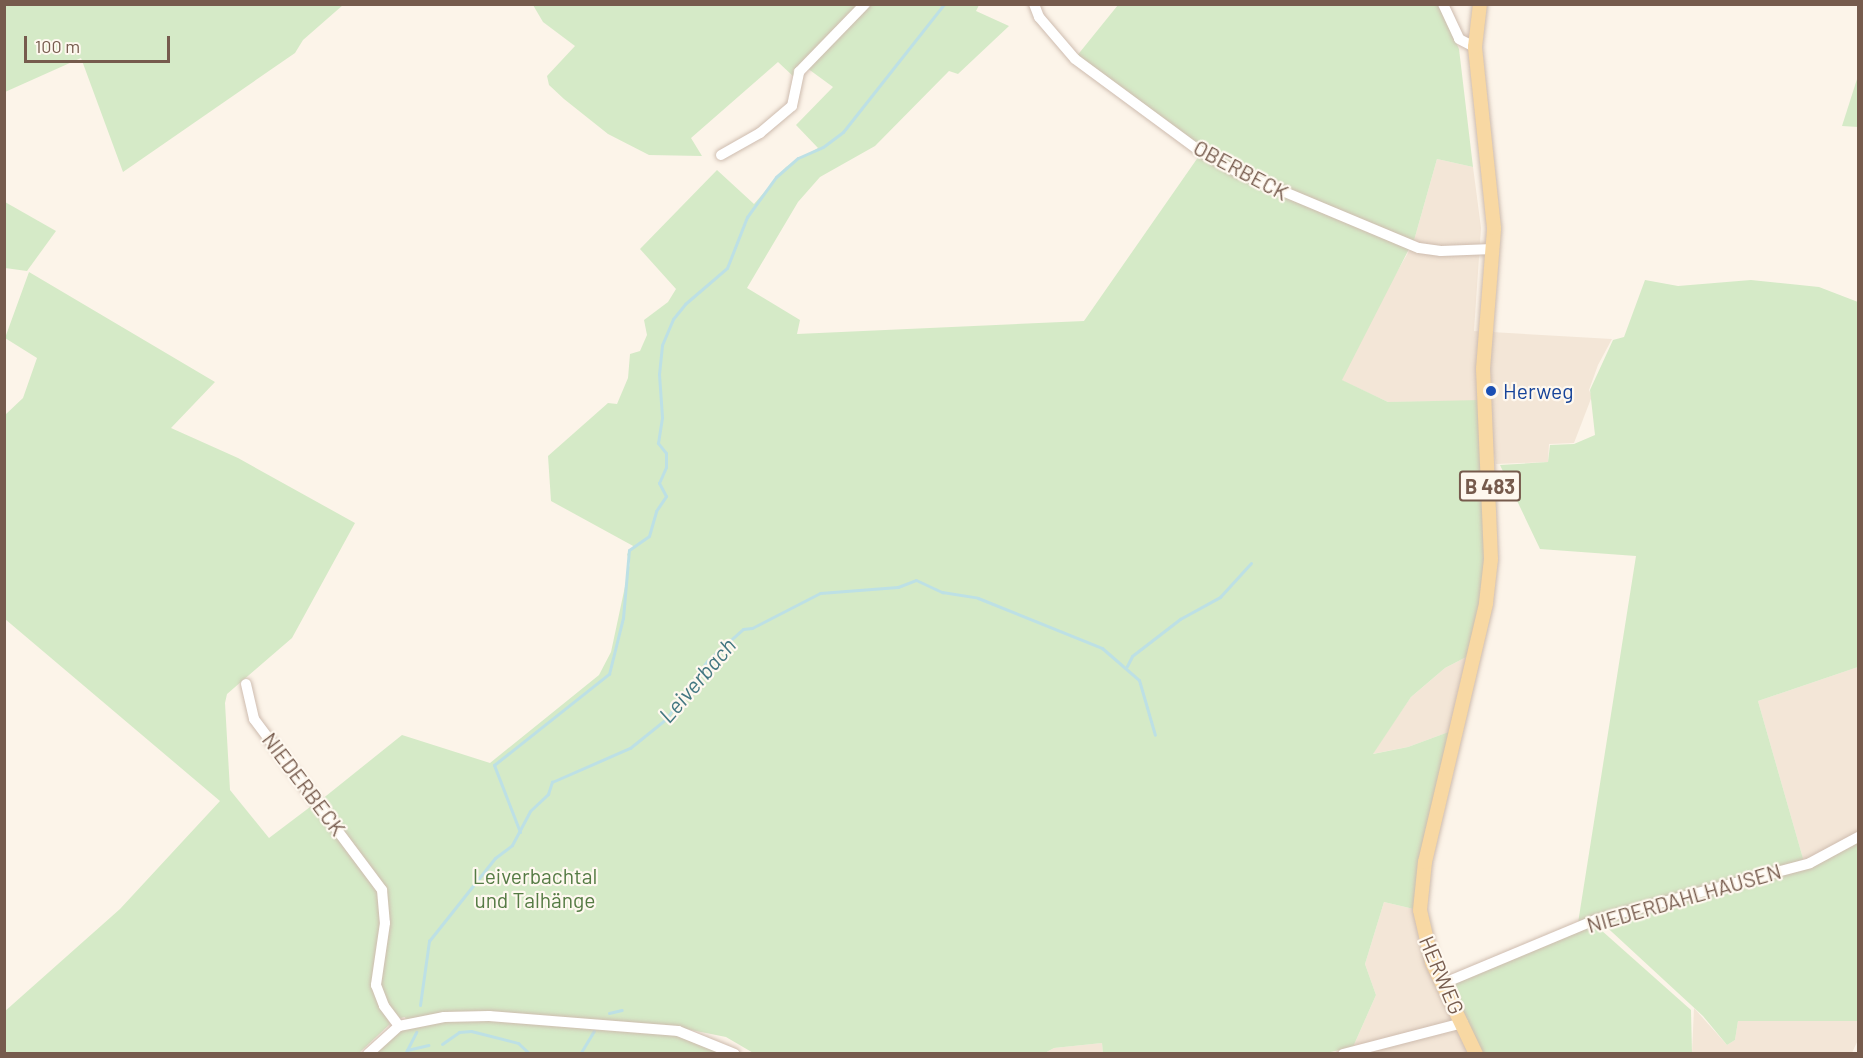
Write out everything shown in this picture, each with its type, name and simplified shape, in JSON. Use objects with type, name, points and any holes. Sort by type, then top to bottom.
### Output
[{"type":"main road","name":"HERWEG","points":[[1476,1053],[1424,942],[1420,891],[1486,603],[1491,559],[1483,369],[1493,249],[1493,202],[1475,47],[1480,4]]},
{"type":"street","points":[[721,155],[760,133],[792,106],[799,72],[865,4]]},
{"type":"street","name":"OBERBECK","points":[[1034,4],[1039,17],[1075,58],[1202,152],[1237,172],[1419,248],[1441,251],[1493,249]]},
{"type":"street","points":[[1443,4],[1459,39],[1475,47]]},
{"type":"street","name":"NIEDERBECK","points":[[246,684],[254,719],[376,879],[385,905],[376,985],[384,1006],[399,1026]]},
{"type":"street","name":"NIEDERDAHLHAUSEN","points":[[1442,984],[1595,920],[1810,863],[1858,837]]},
{"type":"street","points":[[368,1053],[399,1026],[433,1018],[477,1016],[607,1023],[678,1031],[735,1053]]},
{"type":"street","points":[[1343,1053],[1463,1023]]},
{"type":"shaded area","points":[[1437,159],[1473,167],[1481,228],[1474,331],[1612,339],[1598,365],[1589,390],[1592,396],[1574,443],[1549,444],[1548,462],[1496,464],[1485,401],[1388,402],[1341,380],[1375,310],[1413,244]]},
{"type":"shaded area","points":[[1472,654],[1454,730],[1408,747],[1372,754],[1411,697],[1445,668]]},
{"type":"shaded area","points":[[1858,667],[1858,838],[1804,862],[1758,701]]},
{"type":"shaded area","points":[[1384,902],[1418,910],[1459,1022],[1353,1047],[1376,995],[1365,964]]},
{"type":"shaded area","points":[[1694,1008],[1727,1045],[1735,1040],[1738,1021],[1858,1021],[1858,1040],[1852,1053],[1692,1053]]},
{"type":"shaded area","points":[[1461,1027],[1473,1054],[1362,1054]]},
{"type":"shaded area","points":[[1102,1043],[1103,1053],[1043,1054],[1054,1048]]},
{"type":"green space","points":[[4,5],[343,5],[303,40],[295,53],[123,172],[81,58],[5,92]]},
{"type":"green space","points":[[533,5],[863,5],[794,77],[778,62],[691,138],[702,156],[649,155],[608,134],[564,99],[549,85],[547,76],[575,46],[543,22]]},
{"type":"green space","name":"Leiverbachtal und Talhänge","points":[[868,5],[979,5],[976,11],[1009,26],[958,74],[949,71],[875,146],[820,177],[798,202],[747,288],[800,320],[797,334],[1084,321],[1201,153],[1410,247],[1342,380],[1388,402],[1481,400],[1489,558],[1472,654],[1445,668],[1411,697],[1373,754],[1408,747],[1454,730],[1418,910],[1384,902],[1365,964],[1376,995],[1353,1047],[1322,1054],[1103,1054],[1102,1043],[1054,1048],[1043,1054],[755,1054],[726,1037],[681,1028],[677,1035],[728,1053],[373,1053],[391,1035],[408,1027],[405,1017],[400,1018],[389,1006],[377,986],[384,949],[377,875],[321,800],[402,735],[490,763],[599,675],[611,652],[630,563],[627,554],[635,547],[551,501],[548,456],[608,403],[617,404],[628,378],[630,354],[640,351],[647,335],[644,320],[668,302],[676,289],[640,249],[717,170],[754,204],[786,167],[818,148],[796,125],[833,87],[807,68]]},
{"type":"green space","points":[[1118,5],[1439,5],[1459,49],[1473,167],[1437,159],[1413,244],[1320,208],[1202,151],[1076,57]]},
{"type":"green space","points":[[1858,76],[1858,127],[1842,126]]},
{"type":"green space","points":[[5,202],[56,231],[27,271],[5,268]]},
{"type":"green space","points":[[29,272],[215,382],[171,428],[238,458],[355,523],[292,638],[227,694],[225,703],[230,790],[269,838],[314,804],[379,891],[382,923],[372,988],[390,1024],[359,1053],[5,1054],[4,1012],[120,909],[220,801],[5,619],[5,415],[23,398],[37,358],[5,338]]},
{"type":"green space","points":[[1645,280],[1678,286],[1751,280],[1819,287],[1858,302],[1858,667],[1758,701],[1804,862],[1578,923],[1636,556],[1540,549],[1500,465],[1548,462],[1550,445],[1574,444],[1595,435],[1590,390],[1613,340],[1624,337]]},
{"type":"green space","points":[[1858,839],[1858,1021],[1738,1021],[1735,1040],[1727,1045],[1703,1016],[1599,920],[1768,878]]},
{"type":"green space","points":[[1592,922],[1691,1010],[1692,1053],[1478,1053],[1445,985]]},
{"type":"waterway","points":[[520,832],[494,765],[609,674],[623,618],[629,550],[649,536],[656,511],[666,496],[659,483],[666,467],[666,453],[658,443],[662,417],[659,374],[662,345],[673,319],[685,304],[727,268],[747,217],[776,177],[798,158],[823,147],[843,132],[944,4]]},
{"type":"waterway","points":[[1127,666],[1132,656],[1180,619],[1220,597],[1251,563]]},
{"type":"waterway","name":"Leiverbach","points":[[420,1005],[429,941],[495,858],[512,845],[530,811],[548,794],[552,782],[630,748],[666,719],[707,661],[743,629],[752,628],[820,593],[898,587],[916,580],[942,592],[978,598],[1102,648],[1139,680],[1155,735]]},
{"type":"waterway","points":[[609,1013],[622,1010]]},
{"type":"waterway","points":[[442,1044],[459,1032],[471,1031],[518,1043],[530,1054]]},
{"type":"waterway","points":[[580,1054],[594,1031]]},
{"type":"waterway","name":"Leiverbach","points":[[405,1054],[416,1032]]},
{"type":"waterway","points":[[407,1050],[428,1045]]},
{"type":"place","name":"Herweg","points":[[1491,391]]}]
